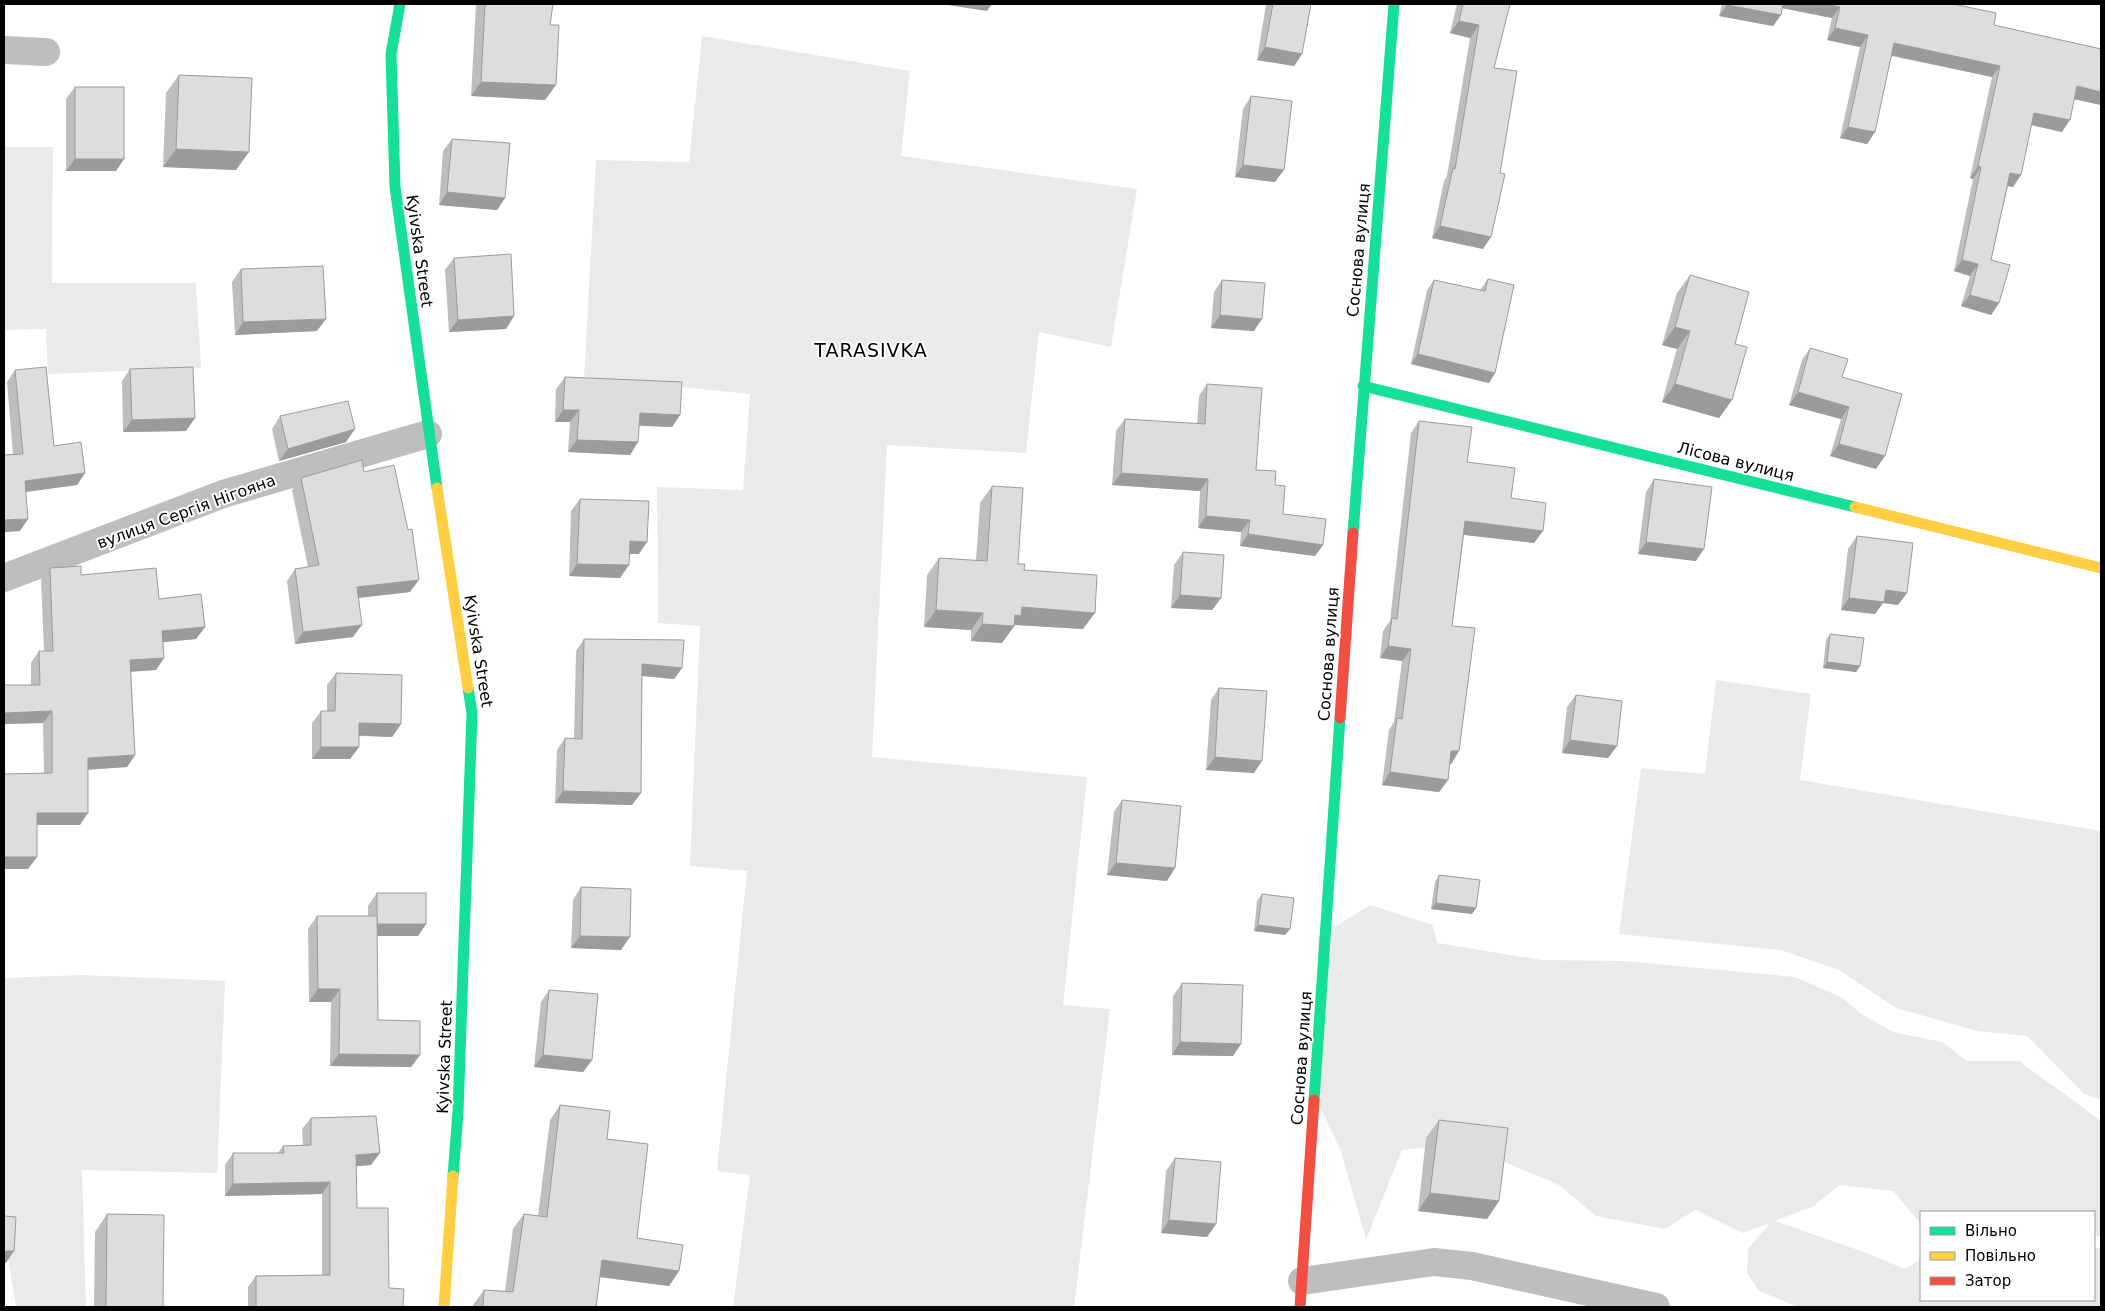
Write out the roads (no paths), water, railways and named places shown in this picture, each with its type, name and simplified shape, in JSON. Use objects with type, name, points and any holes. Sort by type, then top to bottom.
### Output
[{"type":"street","name":"Kyivska Street","points":[[400,4],[391,54],[394,187],[428,434],[472,713],[458,1112],[444,1307]]},
{"type":"street","name":"Соснова вулиця","points":[[1301,1294],[1363,386],[1394,4]]},
{"type":"street","points":[[4,50],[46,52]]},
{"type":"street","name":"Лісова вулиця","points":[[1363,386],[2101,568]]},
{"type":"street","name":"вулиця Сергія Нігояна","points":[[4,578],[224,494],[428,434]]},
{"type":"street","points":[[1301,1294],[1434,1262],[1472,1266],[1656,1307]]},
{"type":"district","name":"TARASIVKA","points":[[871,350]]}]
